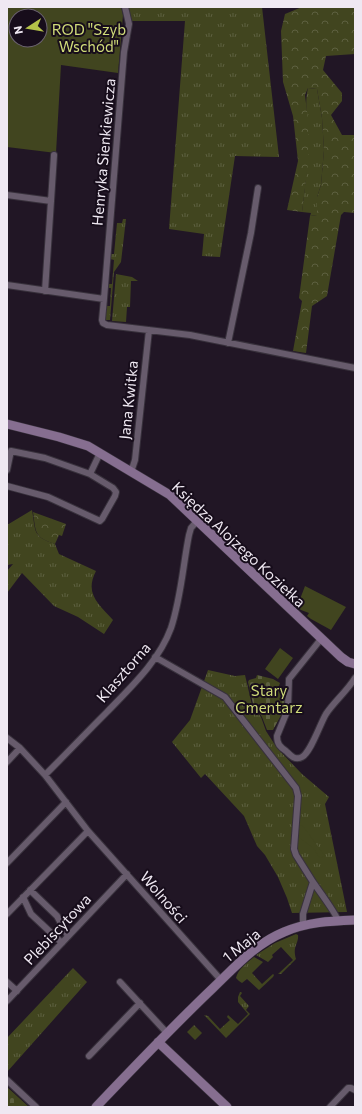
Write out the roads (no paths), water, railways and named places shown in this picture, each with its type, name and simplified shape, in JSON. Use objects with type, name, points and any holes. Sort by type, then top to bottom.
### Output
[{"type":"street","name":"Henryka Sienkiewicza","points":[[125,7],[128,24],[124,52],[102,320],[104,324],[186,335],[355,368]]},
{"type":"street","points":[[45,291],[54,155]]},
{"type":"street","points":[[228,343],[250,240],[258,188]]},
{"type":"street","points":[[7,195],[51,201]]},
{"type":"street","points":[[7,285],[104,299]]},
{"type":"street","name":"Jana Kwitka","points":[[131,472],[135,462],[149,330]]},
{"type":"street","name":"Księdza Alojzego Koziełka","points":[[7,424],[88,446],[170,495],[321,639],[341,657],[355,664]]},
{"type":"street","points":[[7,470],[11,451],[45,458],[90,474],[114,488],[116,492],[100,521],[48,497],[7,486]]},
{"type":"street","points":[[90,474],[100,453]]},
{"type":"street","name":"Klasztorna","points":[[45,775],[132,685],[164,644],[171,628],[176,610],[188,535],[191,528],[197,521]]},
{"type":"street","points":[[321,639],[289,679],[288,709],[277,736],[279,746],[292,757],[299,758],[303,756],[311,745],[326,714],[355,678]]},
{"type":"street","points":[[155,657],[225,697],[296,788],[298,796],[294,849],[296,855],[313,882],[332,911],[338,917],[338,921]]},
{"type":"street","name":"Wolności","points":[[7,738],[20,748],[45,775],[88,831],[221,980]]},
{"type":"street","points":[[7,762],[20,748]]},
{"type":"street","points":[[7,863],[66,802]]},
{"type":"street","points":[[7,914],[88,831]]},
{"type":"street","name":"Plebiscytowa","points":[[7,1001],[127,874]]},
{"type":"street","points":[[303,925],[303,914],[313,882]]},
{"type":"street","points":[[30,890],[58,916],[68,936]]},
{"type":"street","points":[[23,897],[31,914],[62,943]]},
{"type":"street","name":"1 Maja","points":[[96,1107],[167,1033],[257,947],[278,934],[303,925],[320,922],[355,920]]},
{"type":"street","points":[[7,982],[17,991]]},
{"type":"street","points":[[120,982],[167,1033]]},
{"type":"street","points":[[90,1056],[140,1004]]},
{"type":"street","points":[[158,1042],[221,1105]]},
{"type":"street","points":[[7,1080],[36,1107]]},
{"type":"street","points":[[330,1107],[348,1088],[355,1090]]},
{"type":"park label","name":"ROD \"Szyb Wschód\"","points":[[89,38]]},
{"type":"park label","name":"Stary Cmentarz","points":[[269,698]]}]
